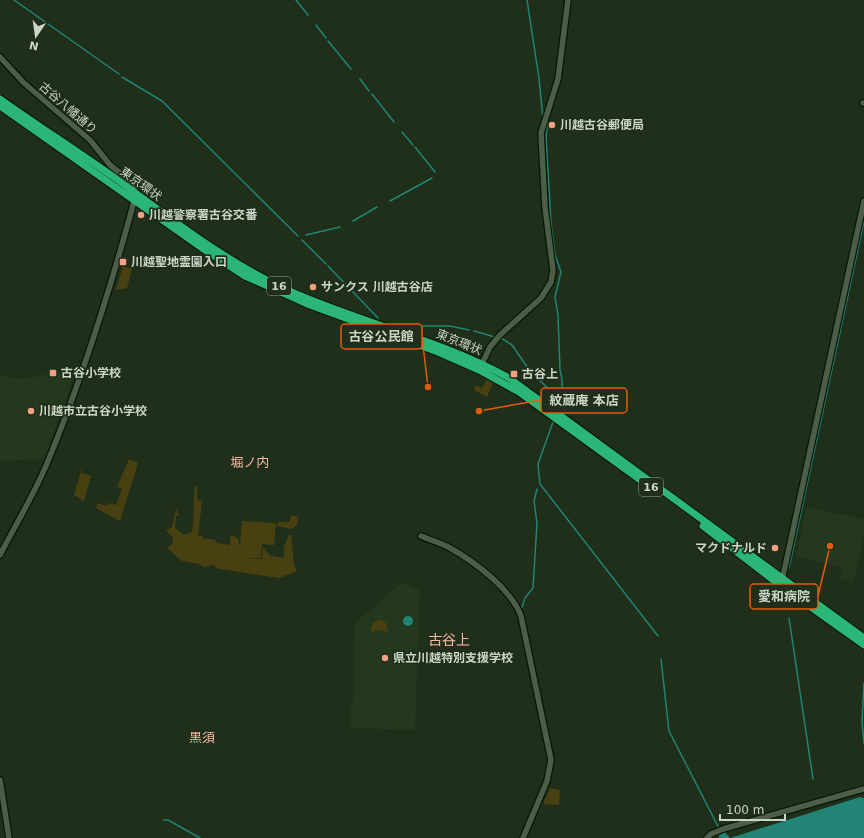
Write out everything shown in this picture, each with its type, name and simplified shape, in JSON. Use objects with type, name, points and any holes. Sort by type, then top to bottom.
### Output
[{"type":"highway","name":"東京環状","points":[[0,99],[135,197],[202,248],[252,279],[310,305],[479,370],[519,392],[782,582],[864,638]]},
{"type":"highway","name":"東京環状","points":[[0,106],[216,251],[248,270],[287,290],[440,345],[483,363],[538,398],[864,645]]},
{"type":"street","points":[[479,370],[490,347],[505,329],[541,298],[551,282],[553,270],[545,207],[541,133],[558,79],[568,0]]},
{"type":"street","name":"古谷八幡通り","points":[[0,57],[24,83],[90,140],[110,165],[130,181],[135,197]]},
{"type":"street","points":[[0,555],[48,461],[79,377],[118,261],[135,197]]},
{"type":"street","points":[[782,582],[864,201]]},
{"type":"street","points":[[421,536],[449,548],[489,576],[511,598],[522,616],[551,760],[547,781],[523,838]]},
{"type":"street","points":[[0,780],[9,838]]},
{"type":"street","points":[[707,838],[710,834],[723,829],[864,789]]},
{"type":"shaded area","points":[[123,266],[132,269],[127,288],[116,290]]},
{"type":"shaded area","name":"川越市立古谷小学校","points":[[71,369],[74,370],[74,376],[45,459],[0,461],[0,376],[25,379]]},
{"type":"shaded area","points":[[487,380],[493,383],[487,397],[474,390],[476,385],[482,388]]},
{"type":"shaded area","points":[[129,459],[138,463],[120,521],[96,508],[98,503],[106,506],[108,503],[116,505],[122,489],[117,487]]},
{"type":"shaded area","points":[[82,468],[82,473],[91,476],[84,501],[74,495]]},
{"type":"shaded area","points":[[197,486],[197,500],[202,501],[198,536],[202,535],[203,538],[216,540],[217,543],[230,545],[230,536],[233,535],[239,540],[239,545],[242,546],[240,545],[242,521],[276,523],[274,545],[262,544],[261,558],[245,558],[262,559],[263,547],[271,556],[284,558],[284,546],[289,535],[291,535],[294,564],[297,571],[279,578],[219,569],[213,565],[204,567],[199,564],[182,561],[167,548],[173,543],[173,538],[166,530],[172,527],[176,508],[179,515],[176,516],[175,528],[184,535],[192,532],[194,493],[195,487]]},
{"type":"shaded area","points":[[806,507],[864,519],[864,535],[854,582],[840,579],[842,567],[796,557]]},
{"type":"shaded area","points":[[292,515],[298,517],[297,526],[292,529],[277,526],[278,522],[289,522]]},
{"type":"shaded area","name":"県立川越特別支援学校","points":[[401,583],[420,590],[415,730],[352,728],[350,727],[351,705],[353,703],[354,624]]},
{"type":"shaded area","points":[[381,620],[386,623],[388,632],[379,630],[371,632],[373,623]]},
{"type":"shaded area","points":[[550,788],[560,790],[559,805],[543,804]]},
{"type":"water","points":[[408,616],[413,621],[408,626],[403,621]]},
{"type":"water","points":[[860,797],[864,798],[864,838],[730,838]]},
{"type":"waterway","points":[[14,0],[119,74]]},
{"type":"waterway","points":[[296,0],[308,15]]},
{"type":"waterway","points":[[527,0],[539,78],[543,119]]},
{"type":"waterway","points":[[316,25],[326,38]]},
{"type":"waterway","points":[[328,41],[351,69]]},
{"type":"waterway","points":[[122,77],[162,101],[298,236]]},
{"type":"waterway","points":[[360,79],[369,91]]},
{"type":"waterway","points":[[372,94],[394,122]]},
{"type":"waterway","points":[[546,121],[548,123],[546,136],[551,223],[555,255],[561,272],[555,297],[558,315],[562,385],[561,401],[558,411]]},
{"type":"waterway","points":[[402,132],[413,145]]},
{"type":"waterway","points":[[415,147],[435,172]]},
{"type":"waterway","points":[[390,201],[432,178]]},
{"type":"waterway","points":[[353,221],[377,207]]},
{"type":"waterway","points":[[789,568],[864,221]]},
{"type":"waterway","points":[[306,235],[340,227]]},
{"type":"waterway","points":[[302,240],[326,264]]},
{"type":"waterway","points":[[328,266],[378,318]]},
{"type":"waterway","points":[[403,327],[413,326]]},
{"type":"waterway","points":[[418,326],[450,326],[469,330]]},
{"type":"waterway","points":[[474,331],[495,337]]},
{"type":"waterway","points":[[501,338],[512,345],[530,371],[561,401]]},
{"type":"waterway","points":[[554,419],[538,464],[540,484],[658,636]]},
{"type":"waterway","points":[[522,607],[525,598],[533,588],[537,523],[534,501],[537,489]]},
{"type":"waterway","points":[[789,618],[813,779]]},
{"type":"waterway","points":[[661,659],[669,731],[723,836]]},
{"type":"waterway","points":[[864,683],[862,721],[864,743]]},
{"type":"waterway","points":[[164,820],[168,820],[200,838]]},
{"type":"place","name":"川越古谷郵便局","points":[[552,125]]},
{"type":"place","name":"川越警察署古谷交番","points":[[141,215]]},
{"type":"place","name":"川越聖地霊園入口","points":[[123,262]]},
{"type":"place","name":"サンクス 川越古谷店","points":[[313,287]]},
{"type":"place","name":"古谷小学校","points":[[53,373]]},
{"type":"place","name":"古谷上","points":[[514,374]]},
{"type":"place","name":"古谷公民館","points":[[428,387]]},
{"type":"place","name":"川越市立古谷小学校","points":[[31,411]]},
{"type":"place","name":"紋蔵庵 本店","points":[[479,411]]},
{"type":"place","name":"愛和病院","points":[[830,546]]},
{"type":"place","name":"マクドナルド","points":[[775,548]]},
{"type":"place","name":"県立川越特別支援学校","points":[[385,658]]},
{"type":"district","name":"堀ノ内","points":[[250,462]]},
{"type":"district","name":"古谷上","points":[[449,640]]},
{"type":"district","name":"黒須","points":[[202,737]]}]
